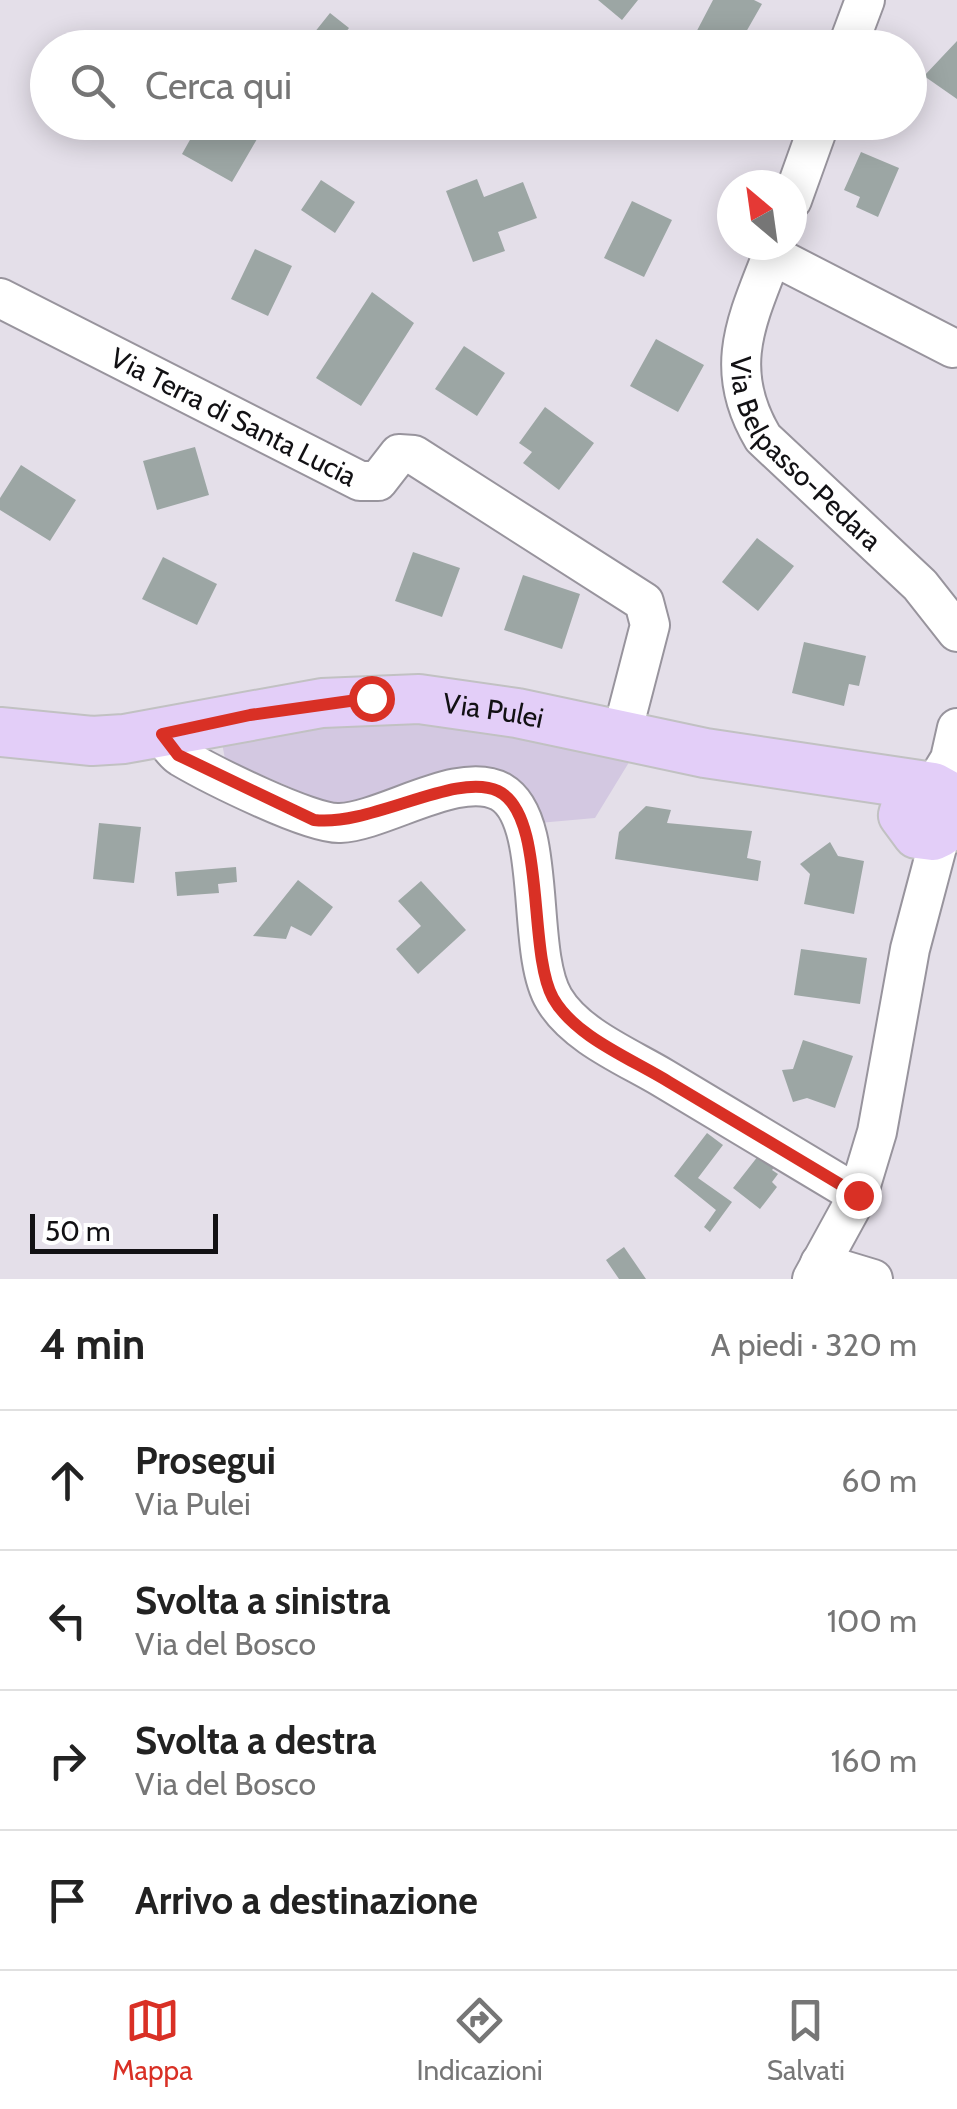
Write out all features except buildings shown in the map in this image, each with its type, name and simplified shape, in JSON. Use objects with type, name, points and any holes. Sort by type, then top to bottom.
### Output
[{"type":"main road","name":"Via Pulei","points":[[0,732],[92,741],[162,734],[250,715],[371,698],[469,704],[705,753],[853,806],[929,814]]},
{"type":"street","points":[[854,30],[865,0]]},
{"type":"street","points":[[803,170],[814,140]]},
{"type":"street","name":"Via Belpasso-Pedara","points":[[770,260],[739,346],[745,408],[763,438],[920,585],[957,632]]},
{"type":"street","points":[[792,260],[953,348]]},
{"type":"street","name":"Via Terra di Santa Lucia","points":[[0,298],[360,481],[378,480],[399,454],[414,455],[644,602],[650,625],[621,736]]},
{"type":"street","points":[[873,1279],[816,1271],[858,1195],[877,1132],[910,949],[934,847],[929,814],[957,728]]},
{"type":"street","points":[[162,734],[178,755],[314,820],[340,823],[365,818],[458,788],[482,786],[500,792],[514,804],[524,826],[540,965],[556,1003],[599,1039],[858,1195]]},
{"type":"shaded area","points":[[355,719],[452,720],[631,759],[595,818],[539,823],[526,795],[329,804],[225,759],[222,743]]},
{"type":"route","points":[[371,698],[250,715],[162,734],[178,755],[314,820],[340,823],[365,818],[458,788],[482,786],[500,792],[514,804],[524,826],[540,965],[556,1003],[572,1022],[858,1195]]}]
